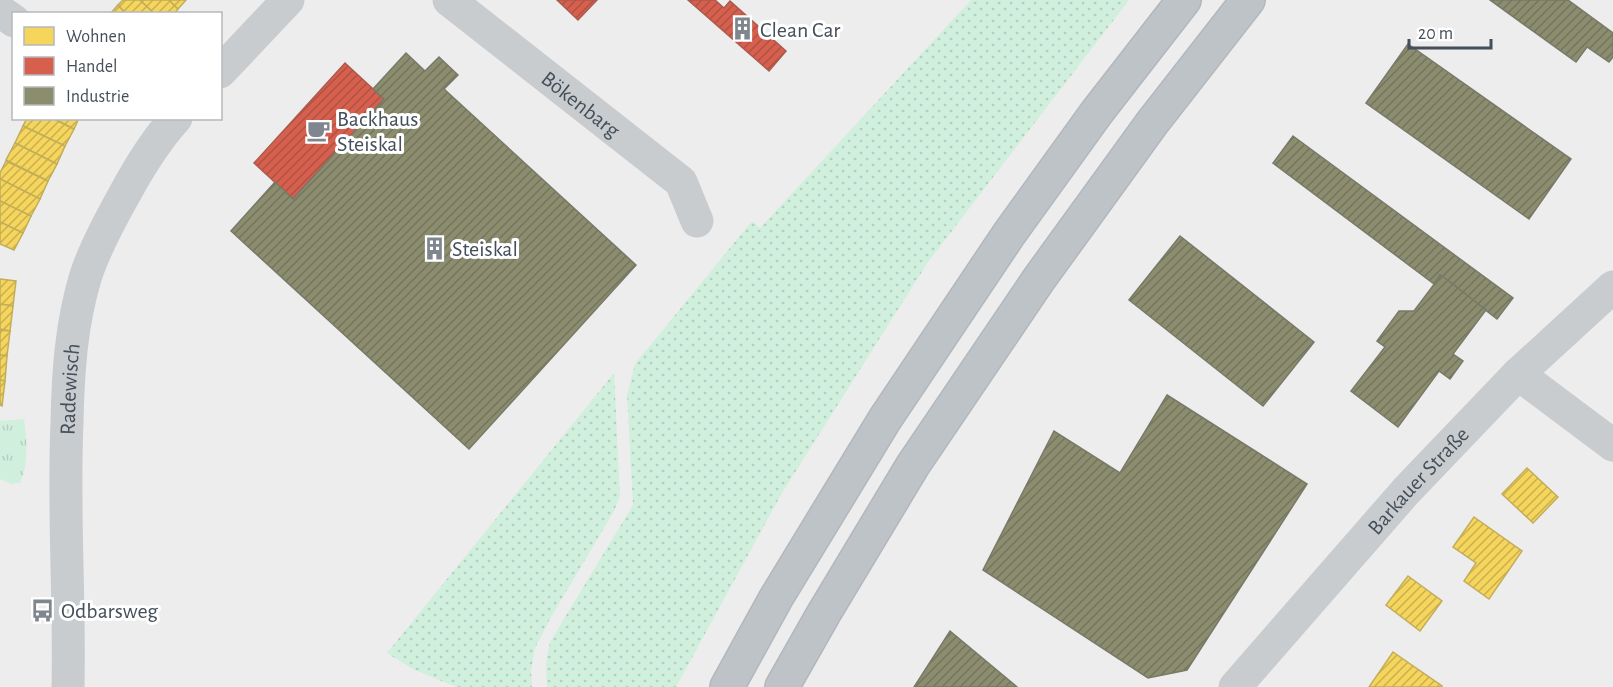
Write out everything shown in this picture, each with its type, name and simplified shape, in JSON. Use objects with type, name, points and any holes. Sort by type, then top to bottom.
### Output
[{"type":"highway","points":[[727,687],[776,598],[891,409],[1016,224],[1097,112],[1184,0]]},
{"type":"highway","points":[[782,687],[913,465],[1038,279],[1152,123],[1248,0]]},
{"type":"street","points":[[222,70],[288,0]]},
{"type":"street","name":"Bökenbarg","points":[[449,0],[681,182],[697,221]]},
{"type":"street","name":"Radewisch","points":[[68,687],[69,638],[64,484],[69,361],[76,314],[98,244],[162,123]]},
{"type":"street","name":"Barkauer Straße","points":[[1235,687],[1406,491],[1518,374],[1613,288]]},
{"type":"street","points":[[1518,374],[1613,445]]},
{"type":"green space","points":[[971,0],[1129,0],[928,262],[782,493],[676,687],[547,687],[546,663],[550,642],[633,505],[627,395],[635,364],[752,221],[760,228]]},
{"type":"green space","points":[[614,373],[620,496],[614,511],[535,648],[531,671],[532,687],[456,687],[413,669],[387,653]]},
{"type":"green space","points":[[24,419],[25,467],[20,483],[11,484],[0,479],[0,421]]},
{"type":"building: Wohnen","points":[[123,0],[140,0],[153,12],[124,12],[118,5]]},
{"type":"building: Wohnen","points":[[140,0],[169,0],[178,9],[176,12],[153,12]]},
{"type":"building: Wohnen","points":[[169,0],[186,0],[178,9]]},
{"type":"building: Wohnen","points":[[118,5],[124,12],[112,12]]},
{"type":"building: Wohnen","points":[[26,120],[56,120],[74,129],[65,146],[23,126]]},
{"type":"building: Wohnen","points":[[57,120],[78,120],[74,129]]},
{"type":"building: Wohnen","points":[[23,126],[65,146],[57,164],[15,143]]},
{"type":"building: Wohnen","points":[[15,143],[57,164],[48,181],[6,160]]},
{"type":"building: Wohnen","points":[[6,161],[48,181],[40,199],[0,179],[0,173]]},
{"type":"building: Wohnen","points":[[0,179],[40,199],[31,216],[0,201]]},
{"type":"building: Wohnen","points":[[0,201],[31,216],[23,233],[0,222]]},
{"type":"building: Wohnen","points":[[0,222],[23,233],[14,250],[0,244]]},
{"type":"building: Wohnen","points":[[0,279],[16,281],[13,306],[0,304]]},
{"type":"building: Wohnen","points":[[0,304],[13,306],[10,331],[0,329]]},
{"type":"building: Wohnen","points":[[0,330],[10,331],[7,356],[0,355]]},
{"type":"building: Wohnen","points":[[0,355],[7,356],[5,381],[0,380]]},
{"type":"building: Wohnen","points":[[0,380],[5,381],[2,406],[0,405]]},
{"type":"building: Wohnen","points":[[1527,468],[1558,497],[1533,523],[1502,494]]},
{"type":"building: Wohnen","points":[[1474,517],[1522,551],[1489,599],[1464,581],[1476,563],[1453,547]]},
{"type":"building: Wohnen","points":[[1408,576],[1442,601],[1420,631],[1386,605]]},
{"type":"building: Wohnen","points":[[1393,652],[1442,686],[1442,687],[1369,687]]},
{"type":"building: Handel","points":[[557,0],[597,0],[578,20]]},
{"type":"building: Handel","name":"Clean Car","points":[[688,0],[715,0],[724,8],[730,1],[786,51],[769,71]]},
{"type":"building: Handel","name":"Backhaus Steiskal","points":[[345,63],[384,99],[293,199],[254,163]]},
{"type":"building: Industrie","points":[[1490,0],[1568,0],[1613,33],[1613,57],[1609,62],[1587,47],[1576,62]]},
{"type":"building: Industrie","points":[[1408,44],[1571,159],[1529,219],[1366,103]]},
{"type":"building: Industrie","name":"Steiskal","points":[[406,53],[425,71],[439,57],[458,75],[444,89],[636,265],[469,449],[231,231],[275,182],[293,199],[384,99],[373,89]]},
{"type":"building: Industrie","points":[[1293,136],[1513,298],[1497,319],[1440,275],[1434,284],[1273,163]]},
{"type":"building: Industrie","points":[[1180,236],[1314,342],[1263,406],[1129,300]]},
{"type":"building: Industrie","points":[[1441,275],[1486,310],[1453,354],[1463,361],[1450,379],[1439,371],[1398,427],[1351,391],[1385,347],[1377,341],[1399,311],[1414,311]]},
{"type":"building: Industrie","points":[[1167,395],[1307,484],[1187,670],[1148,678],[983,570],[1054,431],[1120,473]]},
{"type":"building: Industrie","points":[[950,631],[1017,687],[914,687]]},
{"type":"place","name":"Clean Car","points":[[742,29]]},
{"type":"place","name":"Backhaus Steiskal","points":[[319,131]]},
{"type":"place","name":"Steiskal","points":[[434,248]]},
{"type":"place","name":"Odbarsweg","points":[[43,610]]}]
